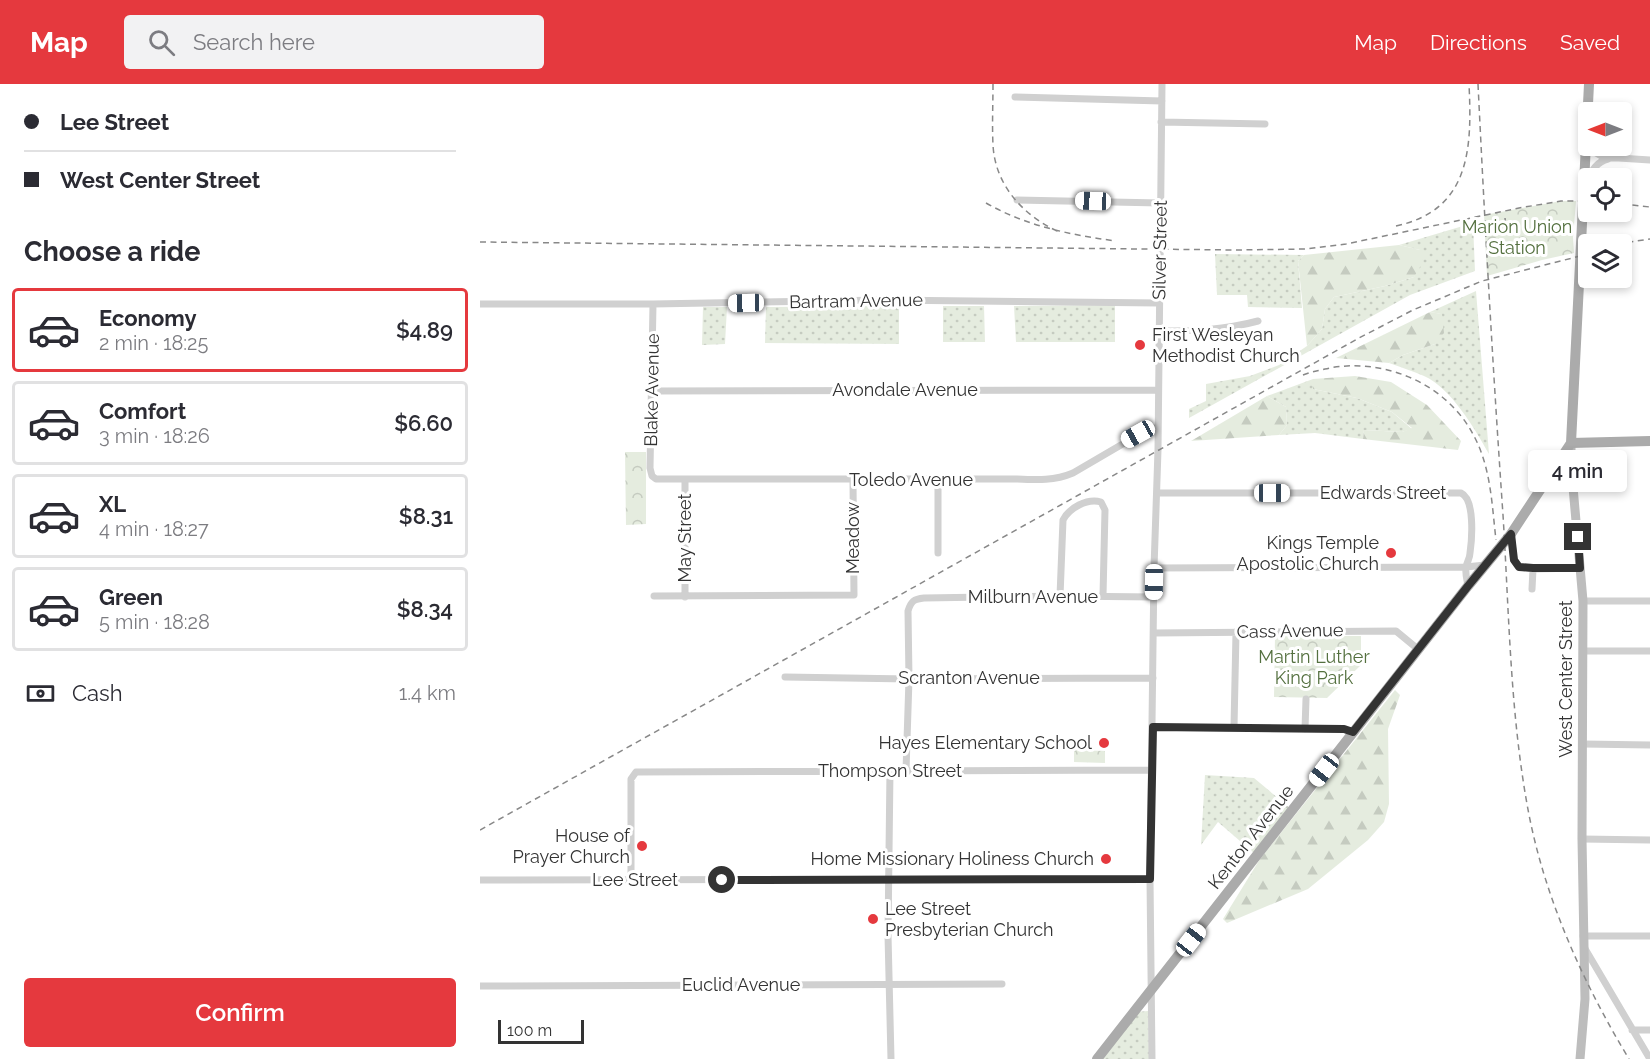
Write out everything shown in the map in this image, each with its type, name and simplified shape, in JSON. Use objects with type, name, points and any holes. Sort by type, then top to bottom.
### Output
[{"type":"main road","name":"West Center Street","points":[[1589,84],[1589,102]]},
{"type":"main road","name":"West Center Street","points":[[1580,1059],[1585,1010],[1582,839],[1583,601],[1571,443],[1582,222]]},
{"type":"main road","points":[[1571,443],[1650,441]]},
{"type":"main road","name":"Kenton Avenue","points":[[1097,1059],[1511,534],[1571,443]]},
{"type":"street","name":"Silver Street","points":[[1152,1059],[1150,879],[1162,84]]},
{"type":"street","points":[[1015,97],[1162,101]]},
{"type":"street","points":[[1161,122],[1265,124]]},
{"type":"street","points":[[1600,156],[1611,159],[1650,160]]},
{"type":"street","points":[[1594,168],[1599,162],[1611,159]]},
{"type":"street","points":[[1017,200],[1160,203]]},
{"type":"street","name":"Bartram Avenue","points":[[480,304],[884,300],[1159,303]]},
{"type":"street","name":"Blake Avenue","points":[[652,476],[650,468],[653,304]]},
{"type":"street","points":[[1159,331],[1236,327],[1257,321]]},
{"type":"street","name":"Avondale Avenue","points":[[652,391],[1158,390]]},
{"type":"street","name":"Toledo Avenue","points":[[652,476],[656,479],[1017,479],[1046,481],[1073,473],[1150,428],[1158,428]]},
{"type":"street","name":"May Street","points":[[685,478],[685,597]]},
{"type":"street","name":"Meadow","points":[[685,597],[854,595],[853,480]]},
{"type":"street","points":[[938,480],[938,553]]},
{"type":"street","name":"Edwards Street","points":[[1157,493],[1457,492],[1465,495],[1471,512],[1471,551],[1466,567]]},
{"type":"street","points":[[1060,596],[1063,520],[1066,513],[1094,500],[1101,502],[1105,510],[1103,596]]},
{"type":"street","points":[[1511,534],[1514,560],[1519,567],[1580,568]]},
{"type":"street","points":[[1154,568],[1466,567],[1485,565]]},
{"type":"street","points":[[1466,567],[1468,586]]},
{"type":"street","points":[[1532,589],[1533,568]]},
{"type":"street","points":[[654,596],[685,597]]},
{"type":"street","name":"Milburn Avenue","points":[[909,679],[908,611],[912,600],[924,597],[1154,597]]},
{"type":"street","points":[[1583,601],[1650,601]]},
{"type":"street","name":"Cass Avenue","points":[[1154,633],[1396,631],[1419,650]]},
{"type":"street","points":[[1234,727],[1236,632]]},
{"type":"street","points":[[1583,651],[1650,651]]},
{"type":"street","name":"Scranton Avenue","points":[[785,677],[1153,678]]},
{"type":"street","points":[[906,771],[909,679]]},
{"type":"street","points":[[1305,729],[1306,699]]},
{"type":"street","points":[[1153,727],[1344,729],[1353,732]]},
{"type":"street","points":[[1582,744],[1650,746]]},
{"type":"street","points":[[890,771],[888,880],[891,1059]]},
{"type":"street","name":"Thompson Street","points":[[631,879],[631,779],[636,772],[1152,771]]},
{"type":"street","points":[[1582,839],[1650,840]]},
{"type":"street","name":"Lee Street","points":[[480,880],[1150,879]]},
{"type":"street","points":[[1650,936],[1583,940],[1650,1059]]},
{"type":"street","name":"Euclid Avenue","points":[[480,986],[1002,984]]},
{"type":"street","points":[[1632,1030],[1650,1029]]},
{"type":"green space","name":"Marion Union Station","points":[[1561,201],[1576,201],[1574,253],[1487,276],[1484,215]]},
{"type":"green space","points":[[1473,223],[1475,271],[1410,295],[1189,418],[1189,409],[1206,401],[1206,384],[1250,376],[1279,365],[1307,346],[1322,329],[1325,309],[1334,297],[1414,277],[1420,250],[1399,245]]},
{"type":"green space","points":[[1399,245],[1420,250],[1423,262],[1414,277],[1334,297],[1325,309],[1322,329],[1307,346],[1298,261],[1304,255]]},
{"type":"green space","points":[[1215,254],[1304,255],[1298,261],[1302,308],[1248,307],[1247,295],[1217,295]]},
{"type":"green space","points":[[1476,291],[1489,454],[1461,410],[1444,390],[1424,376],[1389,363],[1403,355],[1435,344],[1441,314],[1430,312]]},
{"type":"green space","points":[[1115,305],[1115,342],[1016,342],[1014,306]]},
{"type":"green space","points":[[899,306],[899,344],[765,343],[766,307]]},
{"type":"green space","points":[[943,306],[984,306],[985,342],[943,342]]},
{"type":"green space","points":[[703,307],[727,307],[725,344],[702,345]]},
{"type":"green space","points":[[1430,312],[1442,314],[1444,333],[1435,344],[1403,355],[1389,363],[1336,358]]},
{"type":"green space","points":[[1355,376],[1391,382],[1427,405],[1461,441],[1458,450],[1363,439],[1364,430],[1402,432],[1412,428],[1392,412],[1357,398],[1313,389],[1313,379]]},
{"type":"green space","points":[[1313,379],[1313,389],[1357,398],[1392,412],[1412,429],[1402,432],[1364,430],[1363,439],[1315,433],[1279,435],[1287,425],[1286,407],[1267,396]]},
{"type":"green space","points":[[1267,396],[1286,407],[1287,425],[1279,435],[1191,441]]},
{"type":"green space","points":[[625,452],[646,452],[646,524],[626,525]]},
{"type":"green space","name":"Martin Luther King Park","points":[[1275,636],[1361,636],[1361,665],[1327,698],[1274,697]]},
{"type":"green space","points":[[1319,641],[1333,642],[1333,668],[1319,668]]},
{"type":"green space","points":[[1395,690],[1400,695],[1388,729],[1389,804],[1384,822],[1368,840],[1308,889],[1227,923],[1223,919],[1260,859]]},
{"type":"green space","points":[[1074,750],[1105,751],[1105,763],[1074,762]]},
{"type":"green space","points":[[1205,775],[1254,778],[1291,809],[1255,854],[1218,822],[1201,845]]},
{"type":"green space","points":[[1148,1011],[1149,1059],[1102,1059],[1137,1012]]},
{"type":"railway","points":[[993,84],[993,145],[999,173],[1005,186],[1022,207],[1057,231]]},
{"type":"railway","points":[[1396,226],[1421,218],[1439,206],[1453,191],[1462,173],[1467,152],[1469,84]]},
{"type":"railway","points":[[1478,84],[1511,660],[1521,768],[1534,838],[1554,904],[1580,968],[1629,1059]]},
{"type":"railway","points":[[480,242],[1305,249],[1346,244],[1519,208],[1561,201],[1578,201]]},
{"type":"railway","points":[[986,203],[1033,224],[1082,236],[1116,241]]},
{"type":"railway","points":[[1632,205],[1650,207]]},
{"type":"railway","points":[[1505,218],[1506,227]]},
{"type":"railway","points":[[1632,242],[1650,239]]},
{"type":"railway","points":[[480,830],[1359,338],[1413,310],[1482,281],[1578,257]]},
{"type":"railway","points":[[1303,375],[1347,366],[1369,367],[1411,378],[1448,402],[1463,419],[1480,450],[1490,488],[1496,540]]},
{"type":"place","name":"First Wesleyan Methodist Church","points":[[1140,345]]},
{"type":"place","name":"Kings Temple Apostolic Church","points":[[1391,553]]},
{"type":"place","name":"Hayes Elementary School","points":[[1104,743]]},
{"type":"place","name":"House of Prayer Church","points":[[642,846]]},
{"type":"place","name":"Home Missionary Holiness Church","points":[[1106,859]]},
{"type":"place","name":"Lee Street Presbyterian Church","points":[[873,919]]},
{"type":"route","points":[[722,880],[1150,879],[1153,727],[1344,729],[1353,732],[1511,534],[1514,560],[1519,567],[1533,568],[1580,568],[1578,537]]}]
